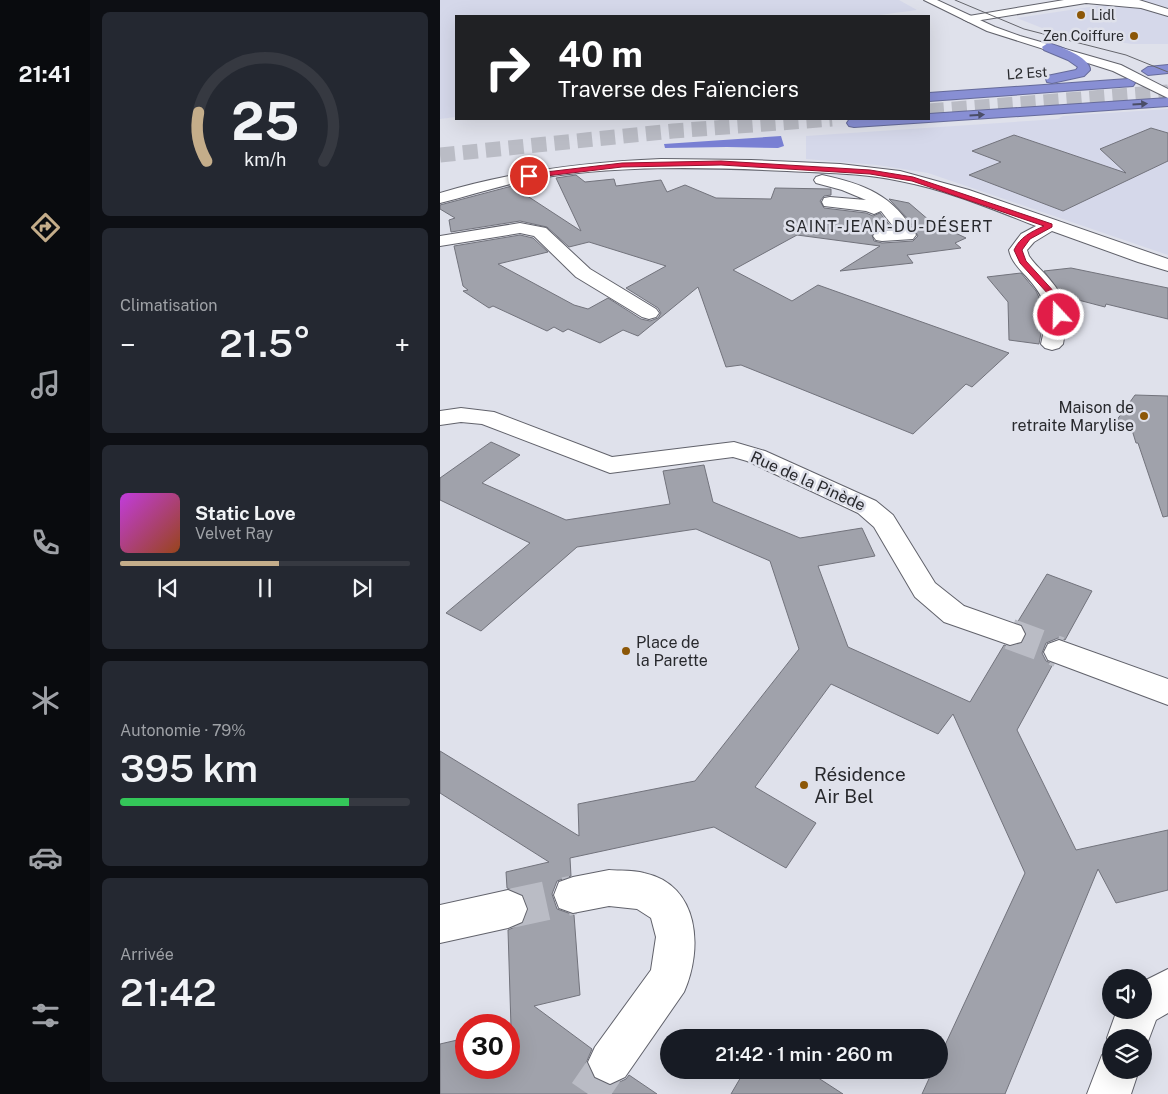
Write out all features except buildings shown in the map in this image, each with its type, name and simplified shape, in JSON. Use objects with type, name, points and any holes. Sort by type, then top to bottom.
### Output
[{"type":"highway","points":[[1048,47],[1072,57],[1084,66],[1084,70],[1080,73],[1052,79]]},
{"type":"highway","points":[[1148,71],[1168,69]]},
{"type":"highway","points":[[930,88],[1052,79],[1127,78]]},
{"type":"highway","name":"L2 Est","points":[[930,97],[1127,78]]},
{"type":"highway","points":[[930,118],[1168,102]]},
{"type":"highway","points":[[854,123],[906,120]]},
{"type":"street","points":[[929,0],[1016,38],[1105,64],[1127,78],[1168,94]]},
{"type":"street","points":[[940,0],[973,18],[1122,60],[1168,80]]},
{"type":"street","points":[[1006,0],[1028,9]]},
{"type":"street","points":[[973,18],[1083,0]]},
{"type":"street","points":[[1088,0],[1140,5]]},
{"type":"street","points":[[1128,0],[1168,13]]},
{"type":"street","points":[[1127,78],[1148,71]]},
{"type":"street","points":[[440,198],[495,182],[564,171],[622,165],[682,163],[778,166],[870,172],[913,179],[1168,265]]},
{"type":"street","points":[[778,166],[804,177],[841,183],[869,195],[902,223],[907,235],[882,236]]},
{"type":"street","points":[[830,202],[871,206],[888,219],[902,223]]},
{"type":"street","points":[[1050,226],[1027,237],[1018,250],[1023,262],[1052,295],[1059,315],[1052,344]]},
{"type":"street","points":[[440,241],[520,228],[540,232],[583,273],[649,313]]},
{"type":"street","name":"Rue de la Pinède","points":[[440,418],[461,415],[486,416],[610,466],[734,450],[756,456],[867,507],[884,521],[925,590],[954,614],[1010,634]]},
{"type":"street","points":[[1059,652],[1168,692]]},
{"type":"street","points":[[573,895],[608,888],[644,891],[668,907],[676,937],[670,978],[610,1062]]},
{"type":"street","points":[[440,924],[508,909]]},
{"type":"street","points":[[1152,999],[1168,990]]},
{"type":"street","points":[[1109,1094],[1114,1079]]},
{"type":"shaded area","points":[[440,0],[899,0],[917,10],[880,15],[455,15],[455,117],[440,119]]},
{"type":"shaded area","points":[[1136,0],[1168,0],[1168,44],[1132,44],[1072,35],[1042,28],[1017,18]]},
{"type":"shaded area","points":[[1168,109],[1168,255],[928,173],[877,165],[806,159],[806,136],[1058,119],[1063,116]]},
{"type":"water","points":[[781,136],[784,146],[778,148],[665,148],[664,144]]},
{"type":"tunnel","points":[[930,111],[1168,92],[1165,92]]},
{"type":"tunnel","points":[[440,155],[673,131],[819,120]]},
{"type":"tunnel","points":[[1010,634],[1059,652]]},
{"type":"tunnel","points":[[508,909],[573,895]]},
{"type":"tunnel","points":[[588,1094],[610,1062]]},
{"type":"tram line","points":[[955,0],[1024,29],[1126,55],[1168,72]]},
{"type":"place","name":"Lidl","points":[[1081,15]]},
{"type":"place","name":"Zen Coiffure","points":[[1134,36]]},
{"type":"place","name":"Maison de retraite Marylise","points":[[1144,416]]},
{"type":"place","name":"Place de la Parette","points":[[626,651]]},
{"type":"place","name":"Résidence Air Bel","points":[[804,785]]},
{"type":"district","name":"SAINT-JEAN-DU-DÉSERT","points":[[889,226]]},
{"type":"route","points":[[529,176],[622,165],[721,163],[836,169],[882,173],[913,179],[1050,226],[1027,237],[1018,250],[1023,262],[1052,295],[1059,315]]}]
